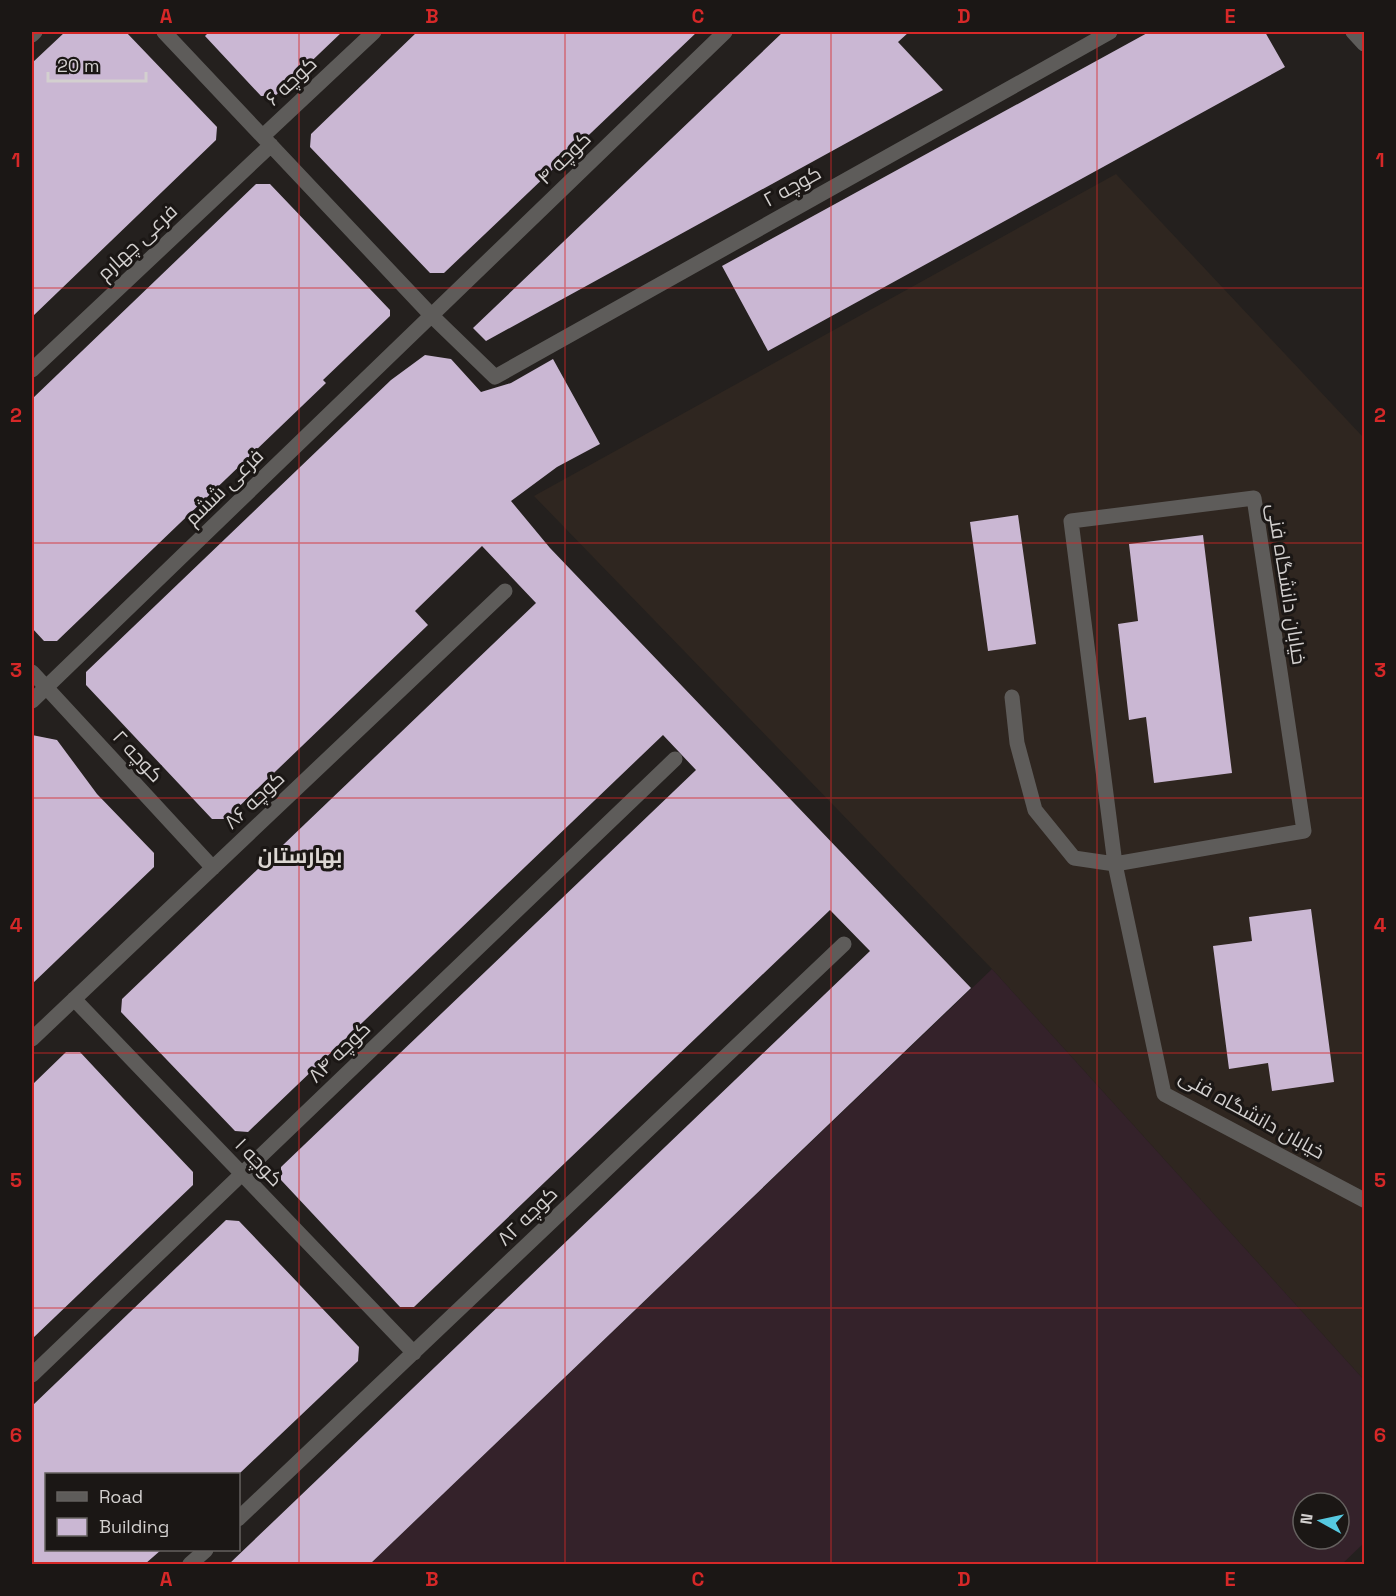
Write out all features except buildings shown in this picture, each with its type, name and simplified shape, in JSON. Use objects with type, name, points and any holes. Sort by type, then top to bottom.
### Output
[{"type":"street","points":[[32,35],[35,32]]},
{"type":"street","points":[[164,32],[431,315]]},
{"type":"street","name":"کوچه ۶","points":[[267,140],[374,32]]},
{"type":"street","name":"کوچه ۴","points":[[431,315],[725,32]]},
{"type":"street","name":"کوچه ۲","points":[[431,315],[495,377],[1110,32]]},
{"type":"street","points":[[1353,32],[1365,44]]},
{"type":"street","name":"فرعی چهارم","points":[[32,370],[267,140]]},
{"type":"street","name":"فرعی ششم","points":[[32,701],[431,315]]},
{"type":"street","name":"خیابان دانشگاه فنی","points":[[1012,698],[1017,742],[1035,810],[1074,858],[1114,864],[1304,831],[1254,498],[1071,521],[1114,864],[1164,1094],[1365,1200]]},
{"type":"street","name":"کوچه ۸۶","points":[[32,1040],[505,591]]},
{"type":"street","name":"کوچه ۲","points":[[32,672],[213,868]]},
{"type":"street","name":"کوچه ۸۴","points":[[32,1375],[675,759]]},
{"type":"street","name":"کوچه ۸۲","points":[[240,1517],[844,944]]},
{"type":"street","name":"کوچه ۱","points":[[74,999],[414,1353]]},
{"type":"street","points":[[190,1564],[205,1551]]},
{"type":"shaded area","points":[[1116,174],[1362,436],[1364,462],[1364,1380],[992,969],[534,496]]},
{"type":"shaded area","points":[[992,969],[1364,1380],[1364,1543],[1342,1564],[370,1564]]},
{"type":"district","name":"بهارستان","points":[[300,855]]}]
